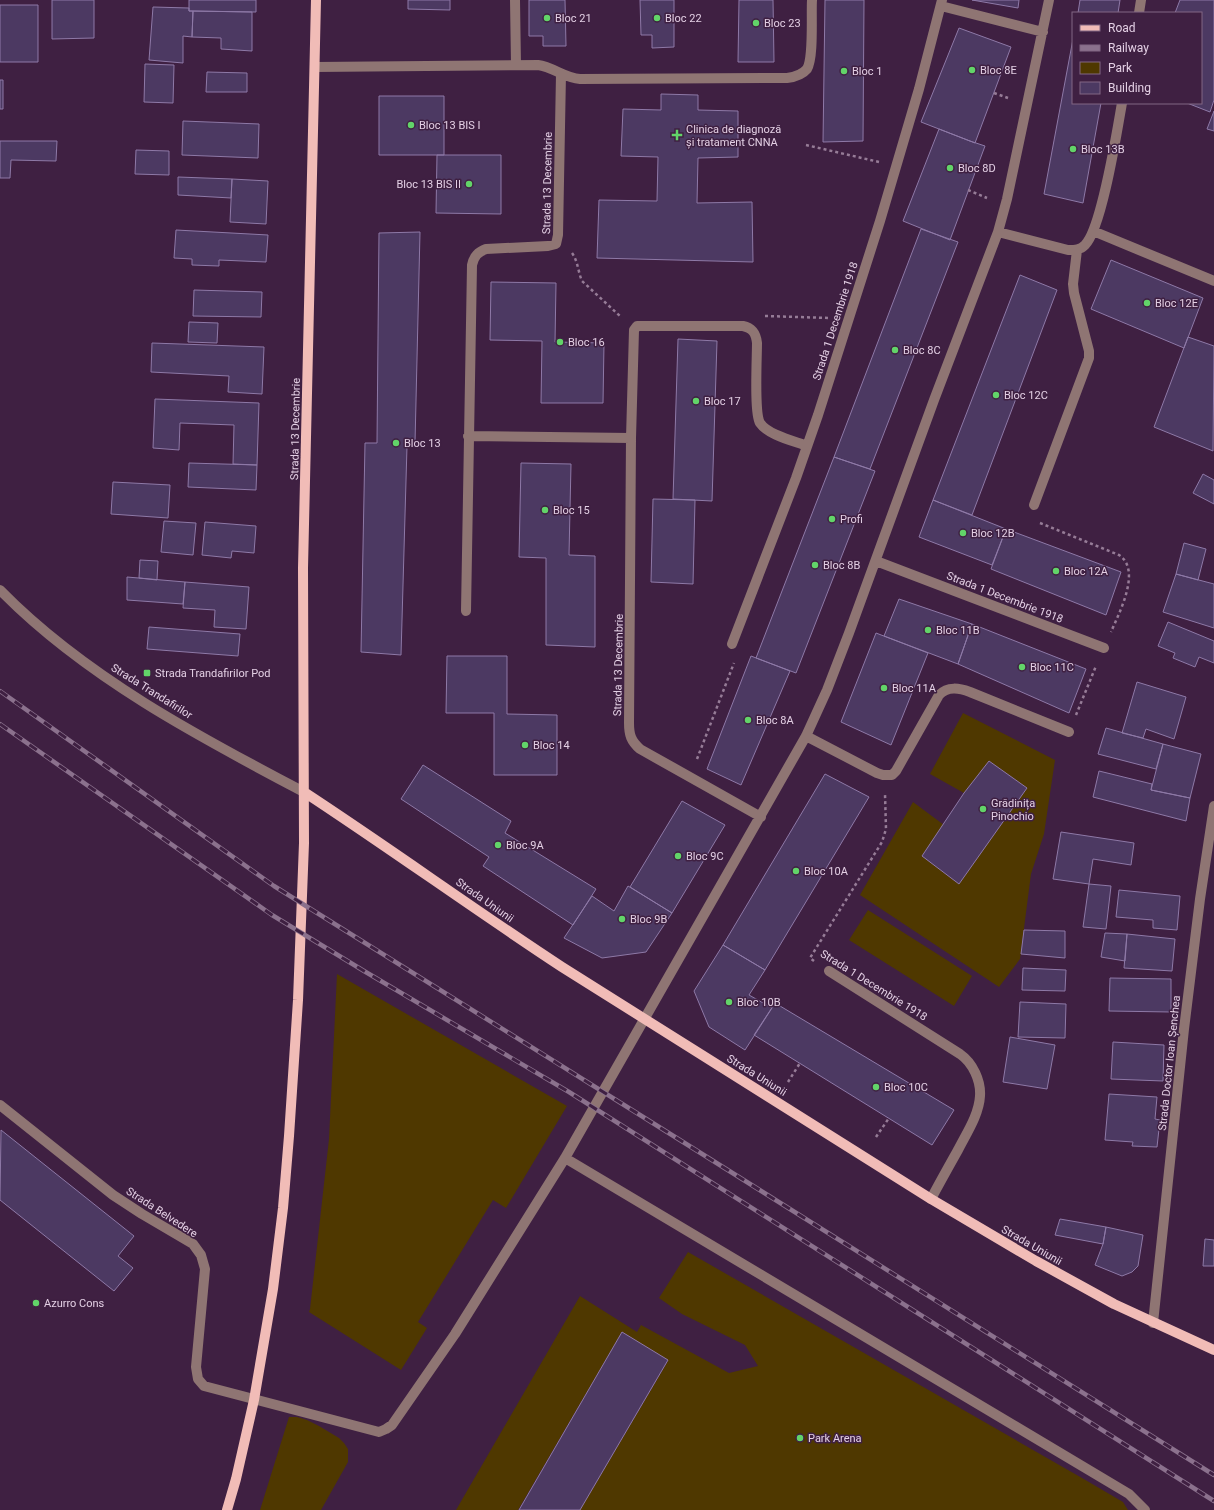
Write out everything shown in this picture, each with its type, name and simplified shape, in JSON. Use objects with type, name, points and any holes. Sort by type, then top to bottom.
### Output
[{"type":"main road","name":"Strada 13 Decembrie","points":[[227,1510],[236,1479],[254,1400],[273,1289],[290,1136],[298,1000],[304,792],[302,655],[316,0]]},
{"type":"main road","name":"Strada Uniunii","points":[[304,792],[382,843],[502,927],[644,1019],[931,1199],[1036,1261],[1114,1304],[1214,1350]]},
{"type":"street","points":[[516,0],[516,65]]},
{"type":"street","points":[[315,67],[541,66],[573,79],[793,77],[802,73],[809,64],[811,54],[812,0]]},
{"type":"street","points":[[644,1019],[761,817],[806,736],[827,690],[998,232],[1007,199],[1049,0]]},
{"type":"street","points":[[1139,12],[1141,0]]},
{"type":"street","points":[[941,3],[1043,32]]},
{"type":"street","name":"Strada 1 Decembrie 1918","points":[[732,644],[807,446],[849,319],[897,166],[941,3]]},
{"type":"street","name":"Strada 13 Decembrie","points":[[466,611],[472,269],[474,258],[478,252],[486,249],[548,246],[556,244],[558,235],[561,74]]},
{"type":"street","points":[[998,232],[1068,250],[1077,250],[1085,246],[1093,231],[1103,196],[1122,104]]},
{"type":"street","points":[[1093,231],[1214,281]]},
{"type":"street","points":[[1034,505],[1089,358],[1089,351],[1073,284],[1077,250]]},
{"type":"street","points":[[635,329],[641,326],[748,327],[754,332],[757,343],[757,409],[760,422],[771,431],[807,446]]},
{"type":"street","name":"Strada 13 Decembrie","points":[[635,329],[633,335],[631,438],[629,732],[634,744],[640,748],[761,817]]},
{"type":"street","points":[[468,436],[631,438]]},
{"type":"street","name":"Strada 1 Decembrie 1918","points":[[876,561],[1104,648]]},
{"type":"street","name":"Strada Trandafirilor","points":[[0,590],[32,621],[62,646],[107,677],[162,713],[304,792]]},
{"type":"street","points":[[806,736],[883,775],[892,775],[896,771],[939,695],[950,688],[959,688],[970,692],[1068,732]]},
{"type":"street","name":"Strada Doctor Ioan Șenchea","points":[[1153,1323],[1188,999],[1200,899],[1214,806]]},
{"type":"street","name":"Strada 1 Decembrie 1918","points":[[830,971],[960,1054],[970,1063],[975,1072],[980,1089],[980,1098],[972,1125],[931,1199]]},
{"type":"street","name":"Strada Belvedere","points":[[0,1105],[113,1195],[193,1244],[200,1255],[205,1269],[196,1367],[198,1379],[204,1386],[379,1432],[392,1424],[455,1334],[565,1158],[644,1019]]},
{"type":"street","points":[[565,1158],[1129,1494],[1145,1510]]},
{"type":"path","points":[[994,93],[1011,99]]},
{"type":"path","points":[[806,145],[897,166]]},
{"type":"path","points":[[968,190],[987,198]]},
{"type":"path","points":[[556,244],[562,245],[570,250],[576,258],[579,274],[584,284],[635,329]]},
{"type":"path","points":[[748,327],[758,318],[768,316],[849,319]]},
{"type":"path","points":[[1034,505],[1032,514],[1036,521],[1119,556],[1128,565],[1130,575],[1116,621],[1068,732]]},
{"type":"path","points":[[690,776],[737,655],[732,644]]},
{"type":"path","name":"Strada 1 Decembrie 1918","points":[[830,971],[810,958],[882,842],[886,829],[883,775]]},
{"type":"path","points":[[788,1082],[800,1063]]},
{"type":"path","points":[[876,1137],[888,1118]]},
{"type":"green space","points":[[963,713],[1055,760],[1044,834],[1031,874],[1020,959],[999,987],[860,895],[913,802],[944,825],[922,856],[959,884],[1027,788],[989,762],[964,793],[930,774]]},
{"type":"green space","points":[[868,910],[972,976],[954,1006],[849,940]]},
{"type":"green space","points":[[337,974],[567,1106],[506,1208],[493,1200],[418,1322],[427,1328],[401,1370],[309,1312],[329,1139]]},
{"type":"green space","points":[[688,1252],[1123,1502],[1128,1510],[580,1510],[668,1361],[622,1332],[518,1510],[456,1510],[580,1296],[637,1332],[641,1325],[729,1373],[758,1366],[745,1345],[682,1314],[659,1298]]},
{"type":"green space","points":[[289,1417],[297,1417],[307,1420],[319,1426],[339,1438],[348,1449],[348,1462],[321,1510],[260,1510]]},
{"type":"building","points":[[52,0],[94,0],[94,38],[52,39]]},
{"type":"building","points":[[189,0],[256,0],[256,12],[189,11]]},
{"type":"building","points":[[408,0],[450,0],[450,10],[408,9]]},
{"type":"building","name":"Bloc 21","points":[[529,0],[565,0],[566,46],[543,46],[543,36],[529,36]]},
{"type":"building","name":"Bloc 22","points":[[640,0],[674,0],[674,47],[652,48],[652,35],[641,35]]},
{"type":"building","name":"Bloc 23","points":[[739,0],[773,0],[774,62],[738,62]]},
{"type":"building","name":"Bloc 1","points":[[825,0],[864,0],[863,141],[823,142]]},
{"type":"building","points":[[972,0],[1019,0],[1018,8]]},
{"type":"building","points":[[1080,0],[1120,0],[1118,12],[1078,12]]},
{"type":"building","points":[[1180,0],[1214,0],[1214,100],[1210,112],[1190,104],[1202,104],[1202,12],[1175,12]]},
{"type":"building","points":[[0,5],[38,5],[38,62],[0,62]]},
{"type":"building","points":[[153,7],[189,8],[189,11],[193,11],[192,37],[183,36],[183,63],[149,60]]},
{"type":"building","points":[[193,11],[252,12],[252,51],[221,49],[221,38],[192,37]]},
{"type":"building","name":"Bloc 8E","points":[[959,28],[1011,47],[975,143],[921,122]]},
{"type":"building","name":"Bloc 13B","points":[[1072,44],[1072,104],[1101,104],[1083,203],[1044,194]]},
{"type":"building","points":[[145,64],[174,65],[173,103],[144,102]]},
{"type":"building","points":[[207,72],[247,73],[247,92],[206,92]]},
{"type":"building","points":[[0,80],[3,80],[3,109],[0,109]]},
{"type":"building","points":[[661,94],[698,95],[698,110],[738,111],[738,157],[698,158],[697,203],[752,202],[753,262],[597,258],[599,200],[657,201],[658,157],[621,156],[623,109],[661,110]]},
{"type":"building","name":"Bloc 13 BIS I","points":[[379,96],[444,96],[444,155],[379,155]]},
{"type":"building","points":[[1214,111],[1214,131],[1207,129]]},
{"type":"building","points":[[183,121],[259,124],[258,158],[182,155]]},
{"type":"building","name":"Bloc 8D","points":[[939,129],[985,146],[950,240],[903,221]]},
{"type":"building","points":[[0,141],[57,141],[56,161],[11,160],[10,178],[0,178]]},
{"type":"building","points":[[136,150],[169,151],[169,175],[135,174]]},
{"type":"building","name":"Bloc 13 BIS II","points":[[437,155],[501,155],[501,214],[436,213]]},
{"type":"building","points":[[178,177],[232,179],[231,198],[178,195]]},
{"type":"building","points":[[232,179],[268,181],[266,224],[230,222]]},
{"type":"building","name":"Bloc 8C","points":[[921,229],[958,242],[870,469],[834,457]]},
{"type":"building","points":[[176,230],[268,235],[266,262],[219,260],[219,266],[192,265],[192,259],[174,258]]},
{"type":"building","name":"Bloc 13","points":[[420,232],[415,443],[407,446],[401,655],[361,652],[365,443],[377,443],[379,233]]},
{"type":"building","name":"Bloc 12E","points":[[1111,260],[1203,298],[1184,348],[1091,309]]},
{"type":"building","name":"Bloc 12C","points":[[1020,275],[1057,290],[972,515],[933,500]]},
{"type":"building","name":"Bloc 16","points":[[491,282],[556,283],[555,342],[604,343],[603,403],[541,403],[542,341],[490,340]]},
{"type":"building","points":[[194,290],[262,292],[261,317],[193,316]]},
{"type":"building","points":[[189,322],[218,323],[217,343],[188,342]]},
{"type":"building","points":[[1188,337],[1214,346],[1213,451],[1154,427]]},
{"type":"building","name":"Bloc 17","points":[[678,339],[717,341],[712,501],[673,499]]},
{"type":"building","points":[[152,343],[264,347],[262,394],[228,392],[229,376],[151,372]]},
{"type":"building","points":[[155,399],[259,403],[257,465],[233,464],[234,425],[180,423],[179,450],[153,448]]},
{"type":"building","name":"Bloc 8B","points":[[834,457],[875,471],[796,673],[756,658]]},
{"type":"building","points":[[189,463],[257,465],[256,490],[188,487]]},
{"type":"building","name":"Bloc 15","points":[[521,463],[571,464],[569,555],[595,556],[595,647],[546,645],[546,558],[519,557]]},
{"type":"building","points":[[1203,474],[1214,480],[1214,504],[1193,493]]},
{"type":"building","points":[[113,482],[170,485],[168,518],[111,514]]},
{"type":"building","points":[[653,499],[695,500],[693,584],[651,582]]},
{"type":"building","name":"Bloc 12B","points":[[933,500],[1006,529],[992,565],[919,537]]},
{"type":"building","points":[[164,521],[196,523],[193,555],[161,552]]},
{"type":"building","points":[[205,522],[256,526],[254,553],[232,551],[231,558],[202,555]]},
{"type":"building","name":"Bloc 12A","points":[[1006,529],[1121,572],[1106,615],[991,569]]},
{"type":"building","points":[[1184,543],[1206,549],[1198,580],[1176,574]]},
{"type":"building","points":[[140,560],[158,561],[157,580],[139,578]]},
{"type":"building","points":[[1176,574],[1214,584],[1214,628],[1163,612]]},
{"type":"building","points":[[127,577],[185,582],[183,604],[127,600]]},
{"type":"building","points":[[185,582],[249,587],[246,629],[214,627],[215,610],[183,608]]},
{"type":"building","name":"Bloc 11B","points":[[899,599],[972,624],[958,664],[884,636]]},
{"type":"building","points":[[1168,622],[1214,641],[1214,663],[1199,657],[1195,667],[1173,658],[1175,653],[1158,646]]},
{"type":"building","name":"Bloc 11C","points":[[972,624],[1086,669],[1069,713],[958,664]]},
{"type":"building","points":[[149,627],[240,634],[238,656],[147,649]]},
{"type":"building","name":"Bloc 11A","points":[[876,633],[928,653],[891,745],[841,722]]},
{"type":"building","name":"Bloc 14","points":[[447,656],[507,656],[507,714],[557,715],[557,775],[494,775],[494,713],[446,713]]},
{"type":"building","name":"Bloc 8A","points":[[751,656],[790,671],[741,785],[707,769]]},
{"type":"building","points":[[1137,682],[1186,697],[1174,739],[1146,729],[1143,738],[1122,733]]},
{"type":"building","points":[[1106,728],[1163,744],[1156,769],[1098,754]]},
{"type":"building","points":[[1163,744],[1201,754],[1190,798],[1151,790]]},
{"type":"building","name":"Grădinița Pinochio","points":[[989,761],[1027,788],[959,884],[922,856],[964,793]]},
{"type":"building","name":"Bloc 9A","points":[[423,765],[511,821],[505,833],[596,889],[573,925],[483,866],[489,857],[401,799]]},
{"type":"building","points":[[1099,771],[1152,784],[1151,790],[1190,798],[1186,821],[1093,797]]},
{"type":"building","name":"Bloc 10A","points":[[825,774],[869,797],[765,970],[723,945]]},
{"type":"building","name":"Bloc 9C","points":[[682,801],[725,825],[672,913],[630,887]]},
{"type":"building","points":[[1061,832],[1134,843],[1131,865],[1093,859],[1089,884],[1053,879]]},
{"type":"building","points":[[1089,884],[1111,886],[1106,929],[1083,927]]},
{"type":"building","name":"Bloc 9B","points":[[628,886],[672,913],[646,952],[602,958],[564,938],[592,896],[614,911]]},
{"type":"building","points":[[1119,890],[1180,896],[1177,930],[1153,928],[1153,920],[1116,917]]},
{"type":"building","points":[[1024,930],[1065,931],[1065,958],[1021,954]]},
{"type":"building","points":[[1105,933],[1127,934],[1125,961],[1101,957]]},
{"type":"building","points":[[1127,934],[1175,939],[1172,971],[1124,968]]},
{"type":"building","name":"Bloc 10B","points":[[723,945],[765,970],[749,995],[772,1008],[745,1050],[709,1027],[694,991]]},
{"type":"building","points":[[1023,968],[1066,970],[1065,991],[1022,990]]},
{"type":"building","points":[[1110,978],[1171,979],[1171,1012],[1109,1011]]},
{"type":"building","points":[[1020,1002],[1066,1004],[1065,1038],[1018,1037]]},
{"type":"building","name":"Bloc 10C","points":[[775,1003],[954,1110],[932,1145],[754,1035]]},
{"type":"building","points":[[1010,1037],[1055,1045],[1047,1089],[1003,1082]]},
{"type":"building","points":[[1113,1042],[1164,1045],[1163,1081],[1111,1079]]},
{"type":"building","points":[[1109,1094],[1157,1097],[1155,1119],[1160,1120],[1157,1147],[1132,1146],[1133,1142],[1105,1140]]},
{"type":"building","points":[[1,1130],[134,1236],[118,1256],[133,1268],[114,1291],[0,1200]]},
{"type":"building","points":[[1060,1219],[1106,1227],[1103,1244],[1055,1235]]},
{"type":"building","points":[[1106,1227],[1143,1235],[1138,1266],[1132,1272],[1122,1276],[1095,1265],[1103,1244]]},
{"type":"building","points":[[1205,1239],[1214,1240],[1214,1266],[1203,1266]]},
{"type":"building","points":[[622,1332],[668,1360],[580,1510],[519,1510]]},
{"type":"railway","points":[[0,691],[274,886],[1214,1475]]},
{"type":"railway","points":[[0,724],[272,915],[569,1092],[1214,1501]]},
{"type":"place","name":"Bloc 21","points":[[547,18]]},
{"type":"place","name":"Bloc 22","points":[[657,18]]},
{"type":"place","name":"Bloc 23","points":[[756,23]]},
{"type":"place","name":"Bloc 8E","points":[[972,70]]},
{"type":"place","name":"Bloc 1","points":[[844,71]]},
{"type":"place","name":"Bloc 13 BIS I","points":[[411,125]]},
{"type":"place","name":"Clinica de diagnoză și tratament CNNA","points":[[677,135]]},
{"type":"place","name":"Bloc 13B","points":[[1073,149]]},
{"type":"place","name":"Bloc 8D","points":[[950,168]]},
{"type":"place","name":"Bloc 13 BIS II","points":[[469,184]]},
{"type":"place","name":"Bloc 12E","points":[[1147,303]]},
{"type":"place","name":"Bloc 16","points":[[560,342]]},
{"type":"place","name":"Bloc 8C","points":[[895,350]]},
{"type":"place","name":"Bloc 12C","points":[[996,395]]},
{"type":"place","name":"Bloc 17","points":[[696,401]]},
{"type":"place","name":"Bloc 13","points":[[396,443]]},
{"type":"place","name":"Bloc 15","points":[[545,510]]},
{"type":"place","name":"Profi","points":[[832,519]]},
{"type":"place","name":"Bloc 12B","points":[[963,533]]},
{"type":"place","name":"Bloc 8B","points":[[815,565]]},
{"type":"place","name":"Bloc 12A","points":[[1056,571]]},
{"type":"place","name":"Bloc 11B","points":[[928,630]]},
{"type":"place","name":"Bloc 11C","points":[[1022,667]]},
{"type":"place","name":"Strada Trandafirilor Pod","points":[[147,673]]},
{"type":"place","name":"Bloc 11A","points":[[884,688]]},
{"type":"place","name":"Bloc 8A","points":[[748,720]]},
{"type":"place","name":"Bloc 14","points":[[525,745]]},
{"type":"place","name":"Grădinița Pinochio","points":[[983,809]]},
{"type":"place","name":"Bloc 9A","points":[[498,845]]},
{"type":"place","name":"Bloc 9C","points":[[678,856]]},
{"type":"place","name":"Bloc 10A","points":[[796,871]]},
{"type":"place","name":"Bloc 9B","points":[[622,919]]},
{"type":"place","name":"Bloc 10B","points":[[729,1002]]},
{"type":"place","name":"Bloc 10C","points":[[876,1087]]},
{"type":"place","name":"Azurro Cons","points":[[36,1303]]},
{"type":"place","name":"Park Arena","points":[[800,1438]]}]
